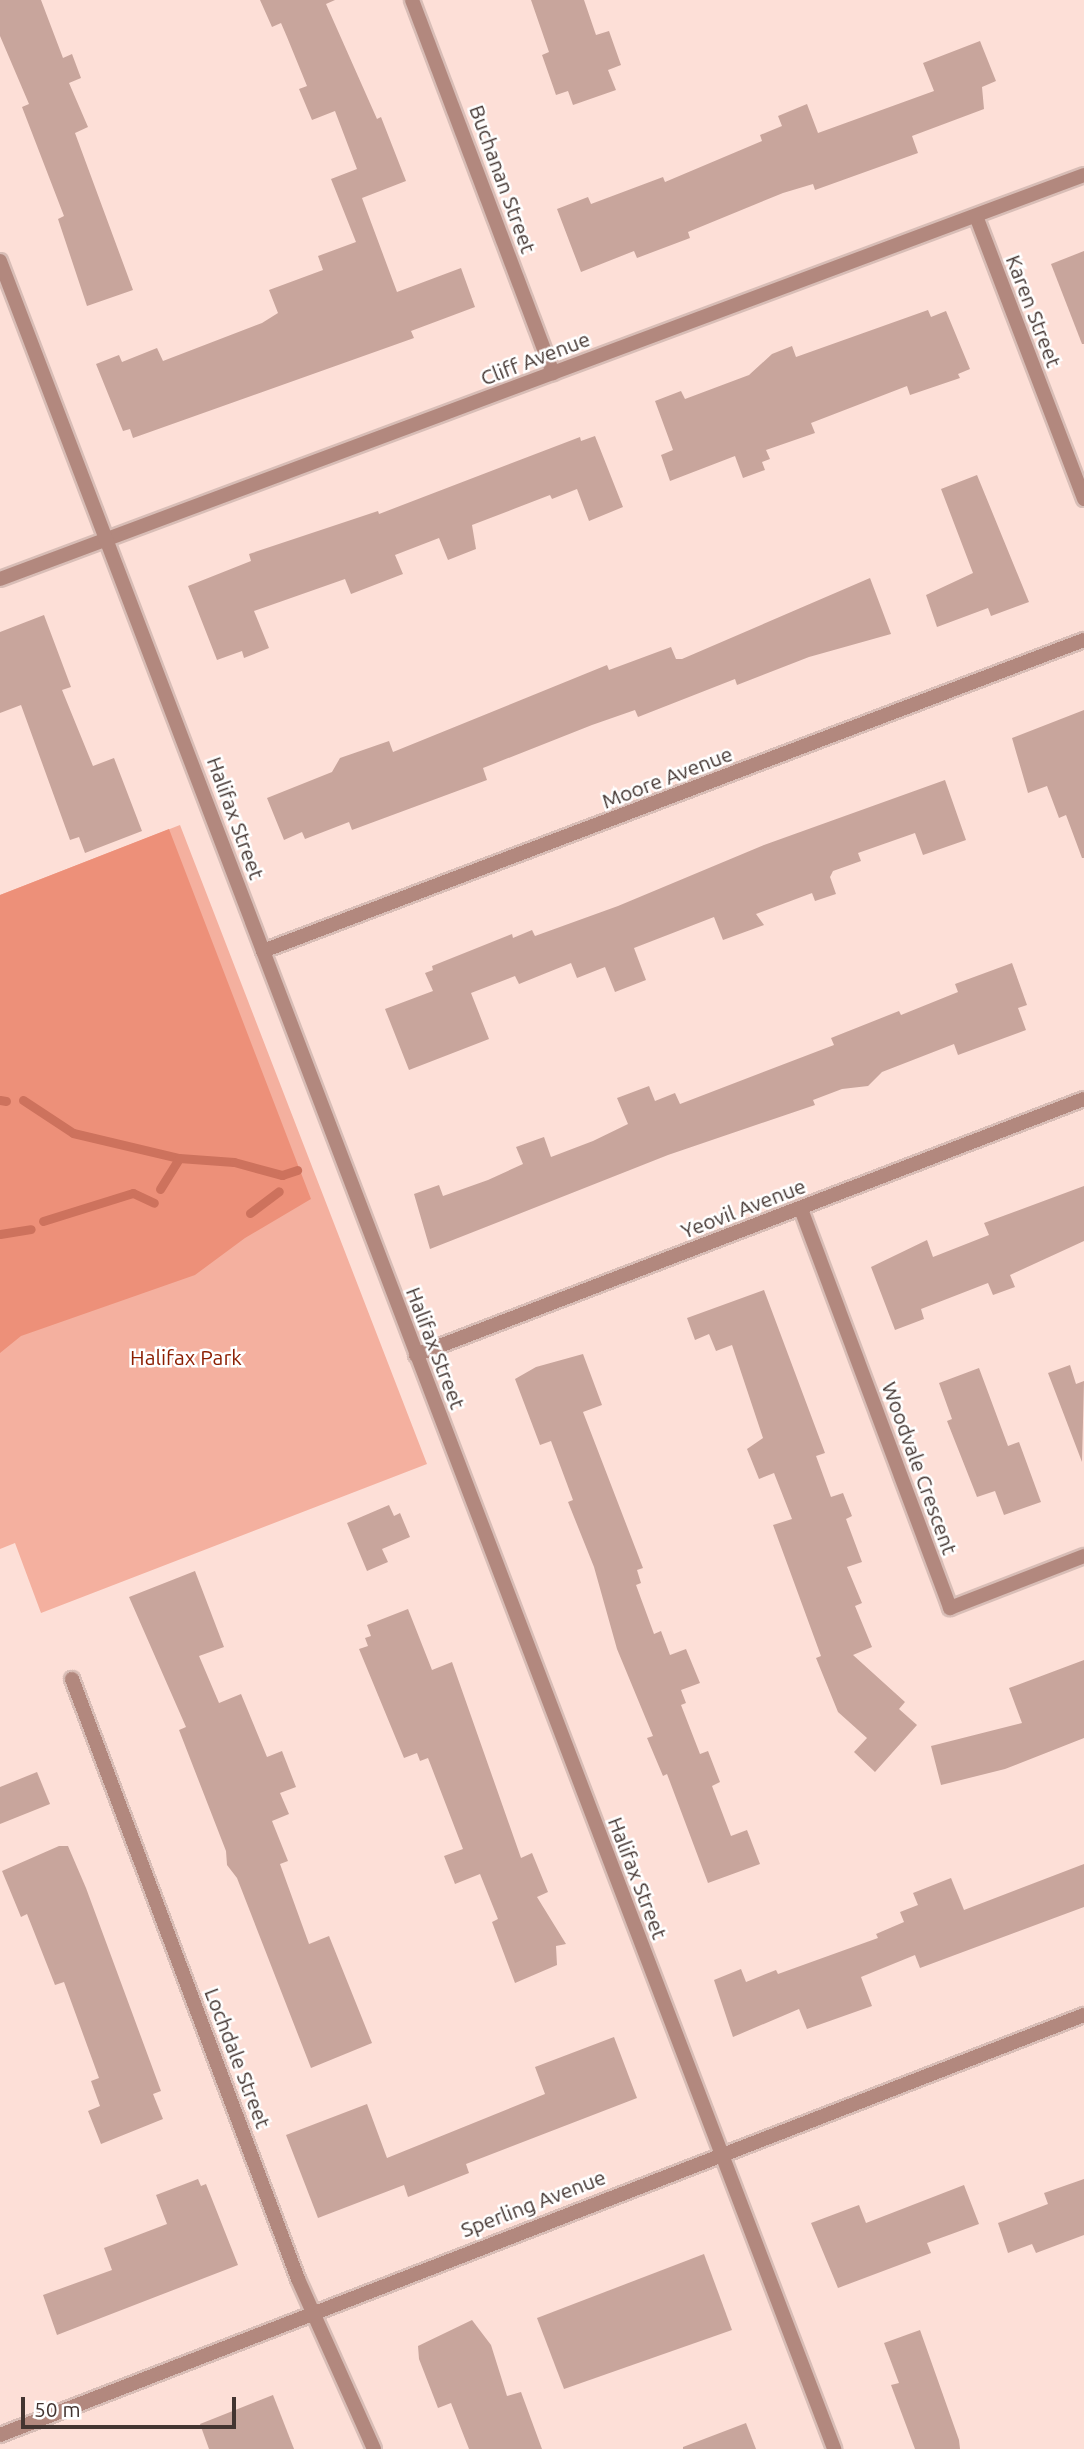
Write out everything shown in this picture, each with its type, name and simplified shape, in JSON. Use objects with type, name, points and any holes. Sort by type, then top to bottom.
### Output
[{"type":"street","name":"Buchanan Street","points":[[412,0],[553,373]]},
{"type":"street","name":"Cliff Avenue","points":[[0,579],[1084,175]]},
{"type":"street","name":"Karen Street","points":[[976,216],[1084,499]]},
{"type":"street","name":"Halifax Street","points":[[0,261],[834,2449]]},
{"type":"street","name":"Moore Avenue","points":[[263,951],[1084,640]]},
{"type":"street","name":"Yeovil Avenue","points":[[416,1355],[1084,1099]]},
{"type":"street","name":"Woodvale Crescent","points":[[801,1209],[950,1608],[1084,1556]]},
{"type":"street","name":"Lochdale Street","points":[[72,1678],[313,2312],[374,2449]]},
{"type":"street","name":"Sperling Avenue","points":[[0,2435],[722,2152],[1084,2015]]},
{"type":"green space","name":"Halifax Park","points":[[180,825],[427,1464],[41,1613],[15,1543],[0,1549],[0,895]]},
{"type":"shaded area","points":[[169,829],[311,1199],[245,1238],[195,1275],[21,1336],[0,1353],[0,895]]},
{"type":"building","points":[[0,0],[41,0],[63,58],[72,54],[81,78],[69,83],[88,127],[75,133],[133,290],[87,306],[58,219],[64,216],[22,107],[29,104],[0,36]]},
{"type":"building","points":[[260,0],[335,0],[326,4],[377,119],[381,117],[406,181],[362,198],[397,292],[461,268],[475,307],[411,331],[414,338],[133,438],[130,429],[123,431],[96,364],[119,355],[122,362],[157,348],[163,361],[262,323],[278,313],[269,290],[323,270],[318,256],[356,242],[331,179],[357,169],[335,111],[312,120],[299,89],[307,86],[281,23],[272,27]]},
{"type":"building","points":[[531,0],[584,0],[596,35],[609,31],[621,65],[608,70],[616,90],[573,105],[568,91],[556,95],[542,55],[549,52]]},
{"type":"building","points":[[980,41],[996,81],[982,87],[984,109],[912,136],[918,153],[815,190],[813,184],[783,193],[688,232],[690,238],[637,258],[634,251],[581,272],[557,209],[588,197],[591,204],[663,177],[665,182],[762,141],[760,135],[782,126],[778,116],[807,104],[818,133],[934,91],[923,63]]},
{"type":"building","points":[[1084,251],[1084,344],[1082,344],[1051,264]]},
{"type":"building","points":[[928,310],[931,317],[946,311],[970,369],[958,374],[960,378],[910,395],[907,386],[811,423],[815,433],[766,450],[770,459],[762,462],[765,470],[743,478],[735,456],[670,481],[661,455],[673,450],[655,401],[681,391],[685,399],[749,375],[772,354],[792,346],[796,357]]},
{"type":"building","points":[[595,436],[623,507],[589,521],[577,489],[552,499],[550,495],[472,525],[476,549],[448,560],[439,538],[395,555],[403,574],[351,594],[345,579],[254,611],[269,648],[244,658],[242,651],[217,660],[188,586],[251,561],[249,554],[378,511],[379,514],[580,437],[581,441]]},
{"type":"building","points":[[977,475],[1029,602],[991,616],[988,608],[937,627],[926,595],[973,573],[941,489]]},
{"type":"building","points":[[870,578],[891,634],[809,657],[737,685],[735,679],[638,717],[635,710],[592,725],[483,768],[487,780],[352,830],[349,822],[305,839],[302,832],[284,840],[267,798],[332,772],[340,758],[389,741],[393,752],[607,665],[609,670],[671,647],[676,659],[682,659]]},
{"type":"building","points":[[44,615],[71,687],[62,690],[93,766],[114,758],[142,831],[85,853],[79,837],[70,840],[21,705],[0,713],[0,632]]},
{"type":"building","points":[[1084,710],[1082,858],[1066,815],[1059,818],[1047,786],[1028,793],[1012,738]]},
{"type":"building","points":[[945,780],[966,840],[923,855],[915,833],[858,853],[861,861],[833,871],[830,877],[836,894],[815,901],[812,893],[756,914],[764,925],[723,940],[714,917],[634,948],[646,980],[615,992],[605,967],[577,978],[571,963],[519,984],[515,976],[471,993],[489,1039],[409,1070],[385,1009],[433,991],[425,973],[433,970],[432,966],[512,934],[513,938],[532,930],[535,936],[618,906],[764,845]]},
{"type":"building","points":[[1012,963],[1027,1005],[1018,1008],[1026,1030],[958,1055],[954,1044],[882,1072],[868,1086],[842,1089],[813,1100],[815,1105],[668,1155],[430,1249],[414,1194],[439,1185],[443,1196],[488,1180],[523,1164],[516,1147],[544,1137],[551,1157],[593,1141],[628,1124],[617,1098],[649,1086],[655,1101],[675,1093],[680,1104],[834,1045],[831,1038],[899,1011],[901,1015],[958,992],[955,984]]},
{"type":"building","points":[[1084,1186],[1084,1241],[1010,1275],[1015,1287],[993,1295],[988,1283],[921,1309],[924,1319],[895,1330],[871,1267],[927,1240],[933,1257],[989,1235],[984,1223]]},
{"type":"building","points":[[764,1290],[825,1453],[816,1456],[831,1497],[843,1493],[852,1516],[846,1519],[862,1562],[847,1567],[862,1603],[855,1606],[872,1647],[853,1655],[905,1702],[899,1709],[917,1725],[875,1772],[854,1752],[867,1738],[838,1712],[816,1658],[821,1656],[773,1525],[792,1519],[774,1473],[759,1479],[747,1449],[763,1438],[732,1345],[716,1351],[709,1334],[695,1340],[687,1318]]},
{"type":"building","points":[[583,1354],[602,1405],[583,1412],[643,1568],[637,1570],[641,1583],[636,1585],[654,1634],[661,1631],[670,1655],[686,1649],[700,1683],[681,1690],[686,1703],[681,1705],[700,1754],[708,1751],[720,1782],[712,1786],[731,1836],[747,1830],[760,1864],[708,1883],[667,1774],[663,1776],[647,1738],[653,1736],[617,1649],[594,1567],[568,1502],[573,1500],[551,1441],[540,1445],[515,1379],[536,1367]]},
{"type":"building","points":[[1070,1365],[1076,1384],[1084,1381],[1082,1462],[1048,1373]]},
{"type":"building","points":[[979,1368],[1008,1446],[1019,1442],[1041,1502],[1004,1515],[995,1491],[977,1497],[947,1421],[952,1419],[939,1383]]},
{"type":"building","points":[[389,1505],[394,1516],[400,1513],[410,1537],[382,1549],[388,1562],[367,1571],[347,1523]]},
{"type":"building","points":[[195,1571],[224,1647],[199,1656],[219,1703],[241,1694],[267,1757],[282,1751],[296,1787],[280,1793],[289,1814],[272,1821],[288,1861],[280,1864],[309,1944],[329,1936],[372,2043],[311,2068],[237,1878],[227,1865],[226,1851],[179,1730],[186,1727],[129,1597]]},
{"type":"building","points":[[408,1609],[432,1670],[452,1662],[521,1858],[532,1853],[548,1892],[537,1897],[566,1944],[556,1946],[557,1965],[515,1983],[492,1922],[498,1919],[480,1874],[455,1884],[444,1856],[463,1849],[428,1758],[420,1761],[417,1753],[404,1758],[359,1649],[368,1646],[365,1638],[371,1636],[367,1625]]},
{"type":"building","points":[[1084,1660],[1084,1738],[1005,1769],[941,1785],[931,1746],[1022,1723],[1009,1688]]},
{"type":"building","points":[[37,1772],[50,1804],[0,1824],[0,1787]]},
{"type":"building","points":[[59,1846],[68,1846],[86,1888],[161,2091],[153,2094],[163,2119],[101,2144],[88,2111],[100,2106],[91,2081],[99,2078],[64,1982],[55,1985],[27,1914],[21,1917],[2,1871]]},
{"type":"building","points":[[1084,1864],[1084,1907],[920,1968],[915,1955],[861,1977],[872,2006],[807,2029],[799,2009],[733,2037],[714,1980],[741,1969],[746,1982],[776,1970],[778,1974],[878,1938],[876,1934],[904,1922],[900,1912],[918,1905],[913,1893],[951,1878],[964,1910]]},
{"type":"building","points":[[614,2037],[637,2098],[466,2164],[469,2173],[408,2197],[404,2185],[318,2218],[286,2135],[367,2104],[387,2158],[545,2094],[535,2067]]},
{"type":"building","points":[[198,2179],[201,2186],[206,2184],[238,2265],[57,2335],[43,2295],[112,2270],[104,2248],[167,2224],[156,2195]]},
{"type":"building","points":[[1084,2179],[1084,2235],[1036,2253],[1032,2244],[1008,2253],[998,2223],[1048,2204],[1044,2193]]},
{"type":"building","points":[[964,2185],[979,2224],[927,2243],[931,2253],[838,2288],[811,2223],[859,2205],[866,2223]]},
{"type":"building","points":[[704,2254],[732,2330],[564,2389],[537,2318]]},
{"type":"building","points":[[472,2320],[491,2345],[507,2396],[521,2392],[542,2449],[469,2449],[451,2403],[438,2408],[419,2359],[418,2346]]},
{"type":"building","points":[[920,2330],[960,2449],[915,2449],[891,2385],[899,2383],[884,2343]]},
{"type":"building","points":[[273,2395],[294,2449],[209,2449],[200,2424]]},
{"type":"building","points":[[746,2423],[756,2449],[683,2449],[683,2447]]},
{"type":"waterway","points":[[0,1100],[6,1101]]},
{"type":"waterway","points":[[23,1100],[73,1133],[179,1158]]},
{"type":"waterway","points":[[160,1189],[179,1158],[234,1162],[282,1175],[297,1170]]},
{"type":"waterway","points":[[250,1213],[279,1191]]},
{"type":"waterway","points":[[43,1221],[133,1193],[154,1203]]},
{"type":"waterway","points":[[0,1234],[31,1229]]}]
